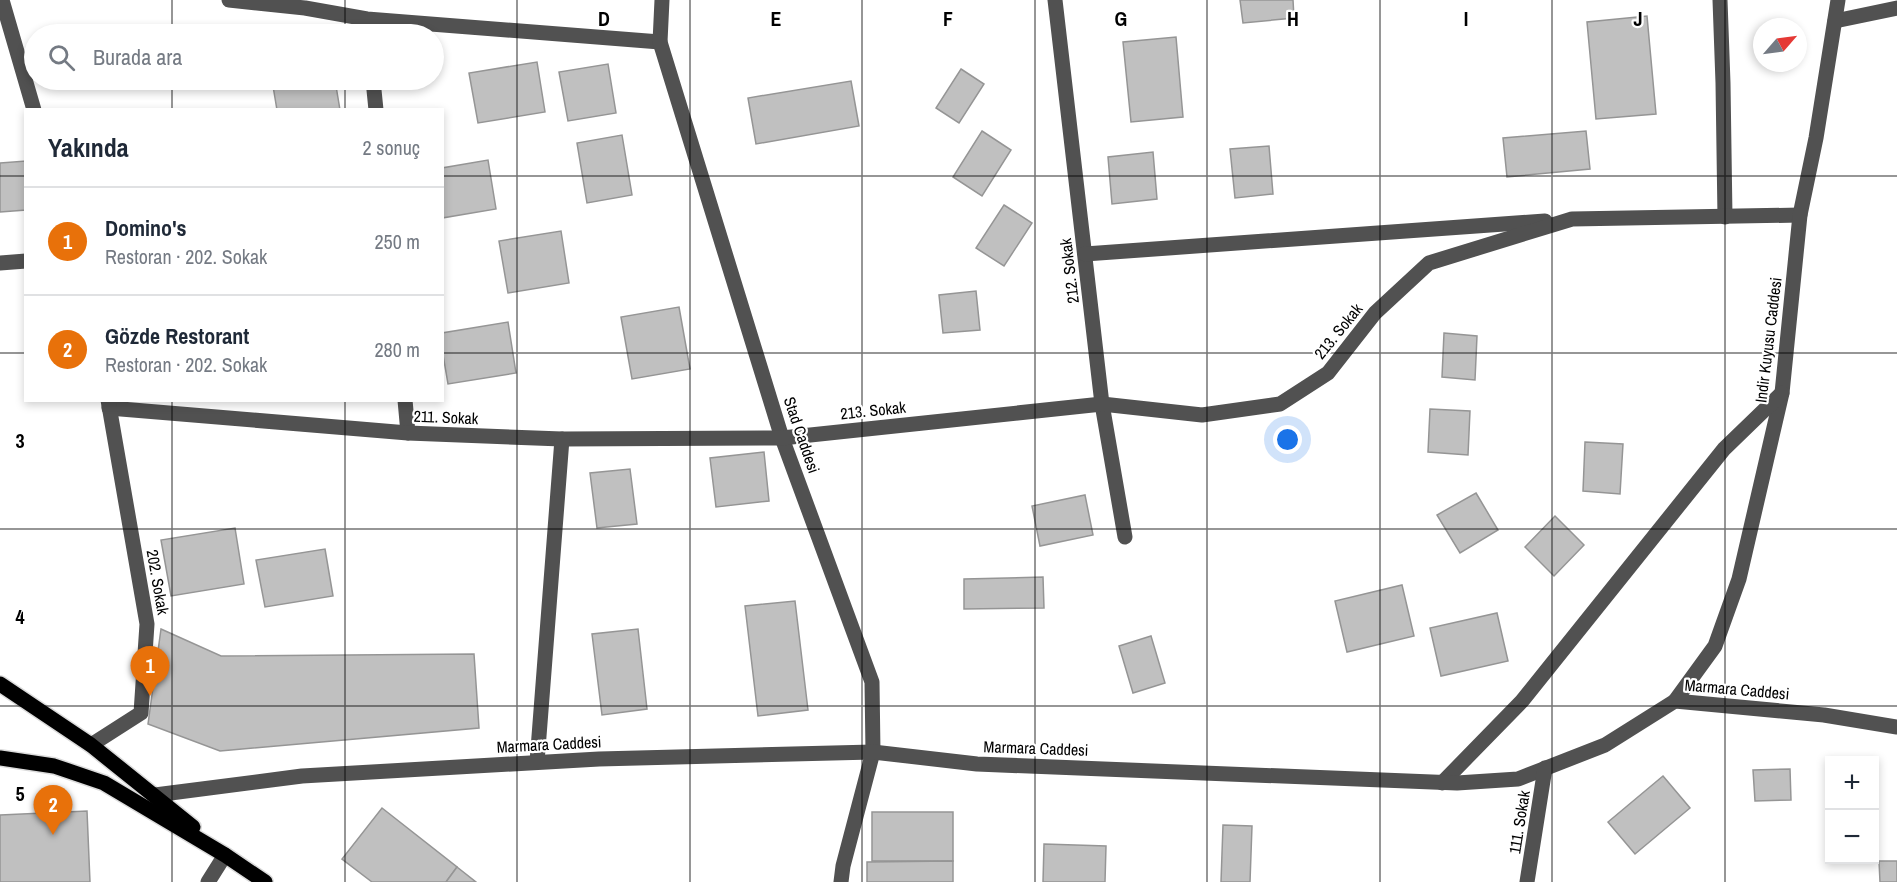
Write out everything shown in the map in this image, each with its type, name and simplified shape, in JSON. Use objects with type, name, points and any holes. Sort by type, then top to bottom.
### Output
[{"type":"main road","points":[[0,684],[91,745],[155,795],[225,855]]},
{"type":"main road","points":[[0,758],[54,766],[104,783],[225,855],[265,882]]},
{"type":"street","points":[[2,0],[24,76]]},
{"type":"street","points":[[230,0],[305,4],[360,24]]},
{"type":"street","name":"Stad Caddesi","points":[[662,0],[660,42],[782,438],[872,682],[873,752],[843,866],[841,882]]},
{"type":"street","name":"212. Sokak","points":[[1055,0],[1102,404],[1125,537]]},
{"type":"street","points":[[1720,0],[1725,217]]},
{"type":"street","name":"Indir Kuyusu Caddesi","points":[[1675,701],[1716,646],[1740,579],[1782,393],[1800,215],[1816,138],[1838,0]]},
{"type":"street","points":[[1835,21],[1897,8]]},
{"type":"street","points":[[444,31],[660,42]]},
{"type":"street","points":[[28,90],[33,108]]},
{"type":"street","points":[[374,90],[376,108]]},
{"type":"street","name":"213. Sokak","points":[[782,438],[1102,404],[1202,415],[1280,404],[1328,373],[1375,313],[1429,263],[1572,219],[1800,215]]},
{"type":"street","points":[[1085,254],[1572,219]]},
{"type":"street","points":[[0,263],[24,261]]},
{"type":"street","points":[[1442,783],[1522,700],[1724,449],[1782,393]]},
{"type":"street","points":[[405,402],[408,433]]},
{"type":"street","name":"211. Sokak","points":[[109,404],[408,433],[562,439],[782,438]]},
{"type":"street","name":"202. Sokak","points":[[91,745],[141,713],[147,624],[109,404]]},
{"type":"street","points":[[537,762],[562,439]]},
{"type":"street","name":"Marmara Caddesi","points":[[155,795],[302,776],[599,759],[873,752],[977,764],[1457,783],[1518,779],[1605,745],[1675,701],[1824,715],[1897,727]]},
{"type":"street","name":"111. Sokak","points":[[1527,882],[1545,768]]},
{"type":"street","points":[[208,882],[225,855]]},
{"type":"building","points":[[1240,0],[1293,0],[1294,18],[1243,23]]},
{"type":"building","points":[[1647,16],[1656,114],[1596,119],[1587,22]]},
{"type":"building","points":[[1176,37],[1183,117],[1131,122],[1123,42]]},
{"type":"building","points":[[537,62],[545,112],[478,123],[469,73]]},
{"type":"building","points":[[608,64],[616,113],[568,121],[559,72]]},
{"type":"building","points":[[961,69],[984,84],[959,123],[936,108]]},
{"type":"building","points":[[851,81],[859,126],[756,144],[748,98]]},
{"type":"building","points":[[274,90],[337,90],[340,108],[277,108]]},
{"type":"building","points":[[982,131],[1011,150],[982,196],[953,177]]},
{"type":"building","points":[[1586,131],[1590,169],[1507,177],[1503,138]]},
{"type":"building","points":[[622,135],[632,195],[587,203],[577,143]]},
{"type":"building","points":[[1269,146],[1273,194],[1235,198],[1230,149]]},
{"type":"building","points":[[1153,152],[1157,199],[1112,204],[1108,157]]},
{"type":"building","points":[[488,160],[496,209],[444,218],[444,168]]},
{"type":"building","points":[[24,161],[24,210],[0,212],[0,163]]},
{"type":"building","points":[[1004,205],[1032,223],[1004,266],[976,248]]},
{"type":"building","points":[[561,231],[569,283],[508,293],[499,241]]},
{"type":"building","points":[[976,291],[980,330],[943,333],[939,295]]},
{"type":"building","points":[[679,307],[690,369],[632,379],[621,317]]},
{"type":"building","points":[[508,322],[516,373],[448,384],[444,361],[444,333]]},
{"type":"building","points":[[1444,333],[1477,336],[1475,380],[1442,377]]},
{"type":"building","points":[[1430,409],[1470,411],[1468,455],[1428,452]]},
{"type":"building","points":[[1585,442],[1623,444],[1620,494],[1583,491]]},
{"type":"building","points":[[764,452],[769,501],[716,507],[710,458]]},
{"type":"building","points":[[630,469],[637,524],[597,528],[590,473]]},
{"type":"building","points":[[1476,493],[1498,530],[1460,553],[1437,515]]},
{"type":"building","points":[[1085,495],[1093,535],[1040,546],[1032,506]]},
{"type":"building","points":[[1555,516],[1584,545],[1554,576],[1525,547]]},
{"type":"building","points":[[235,528],[244,584],[171,596],[161,540]]},
{"type":"building","points":[[325,549],[333,596],[265,607],[256,560]]},
{"type":"building","points":[[1043,577],[1044,608],[964,609],[964,579]]},
{"type":"building","points":[[1402,585],[1414,636],[1347,652],[1335,601]]},
{"type":"building","points":[[795,601],[808,710],[758,716],[745,606]]},
{"type":"building","points":[[1497,613],[1508,661],[1441,676],[1430,628]]},
{"type":"building","points":[[161,629],[221,656],[474,654],[479,728],[220,751],[148,724]]},
{"type":"building","points":[[638,629],[647,709],[602,715],[592,634]]},
{"type":"building","points":[[1151,636],[1165,683],[1133,693],[1119,646]]},
{"type":"building","points":[[1790,769],[1791,800],[1755,801],[1753,770]]},
{"type":"building","points":[[1663,776],[1690,808],[1635,854],[1608,822]]},
{"type":"building","points":[[382,808],[457,867],[446,882],[372,882],[342,859]]},
{"type":"building","points":[[87,811],[90,882],[0,882],[0,815]]},
{"type":"building","points":[[872,812],[953,812],[953,861],[872,861]]},
{"type":"building","points":[[1223,825],[1252,826],[1250,882],[1221,882]]},
{"type":"building","points":[[1044,844],[1106,846],[1105,882],[1043,882]]},
{"type":"building","points":[[953,861],[953,882],[867,882],[867,862]]},
{"type":"building","points":[[1879,861],[1897,861],[1897,882],[1880,882]]},
{"type":"building","points":[[457,867],[476,882],[446,882]]},
{"type":"place","name":"Domino's","points":[[150,696]]},
{"type":"place","name":"Gözde Restorant","points":[[53,835]]}]
